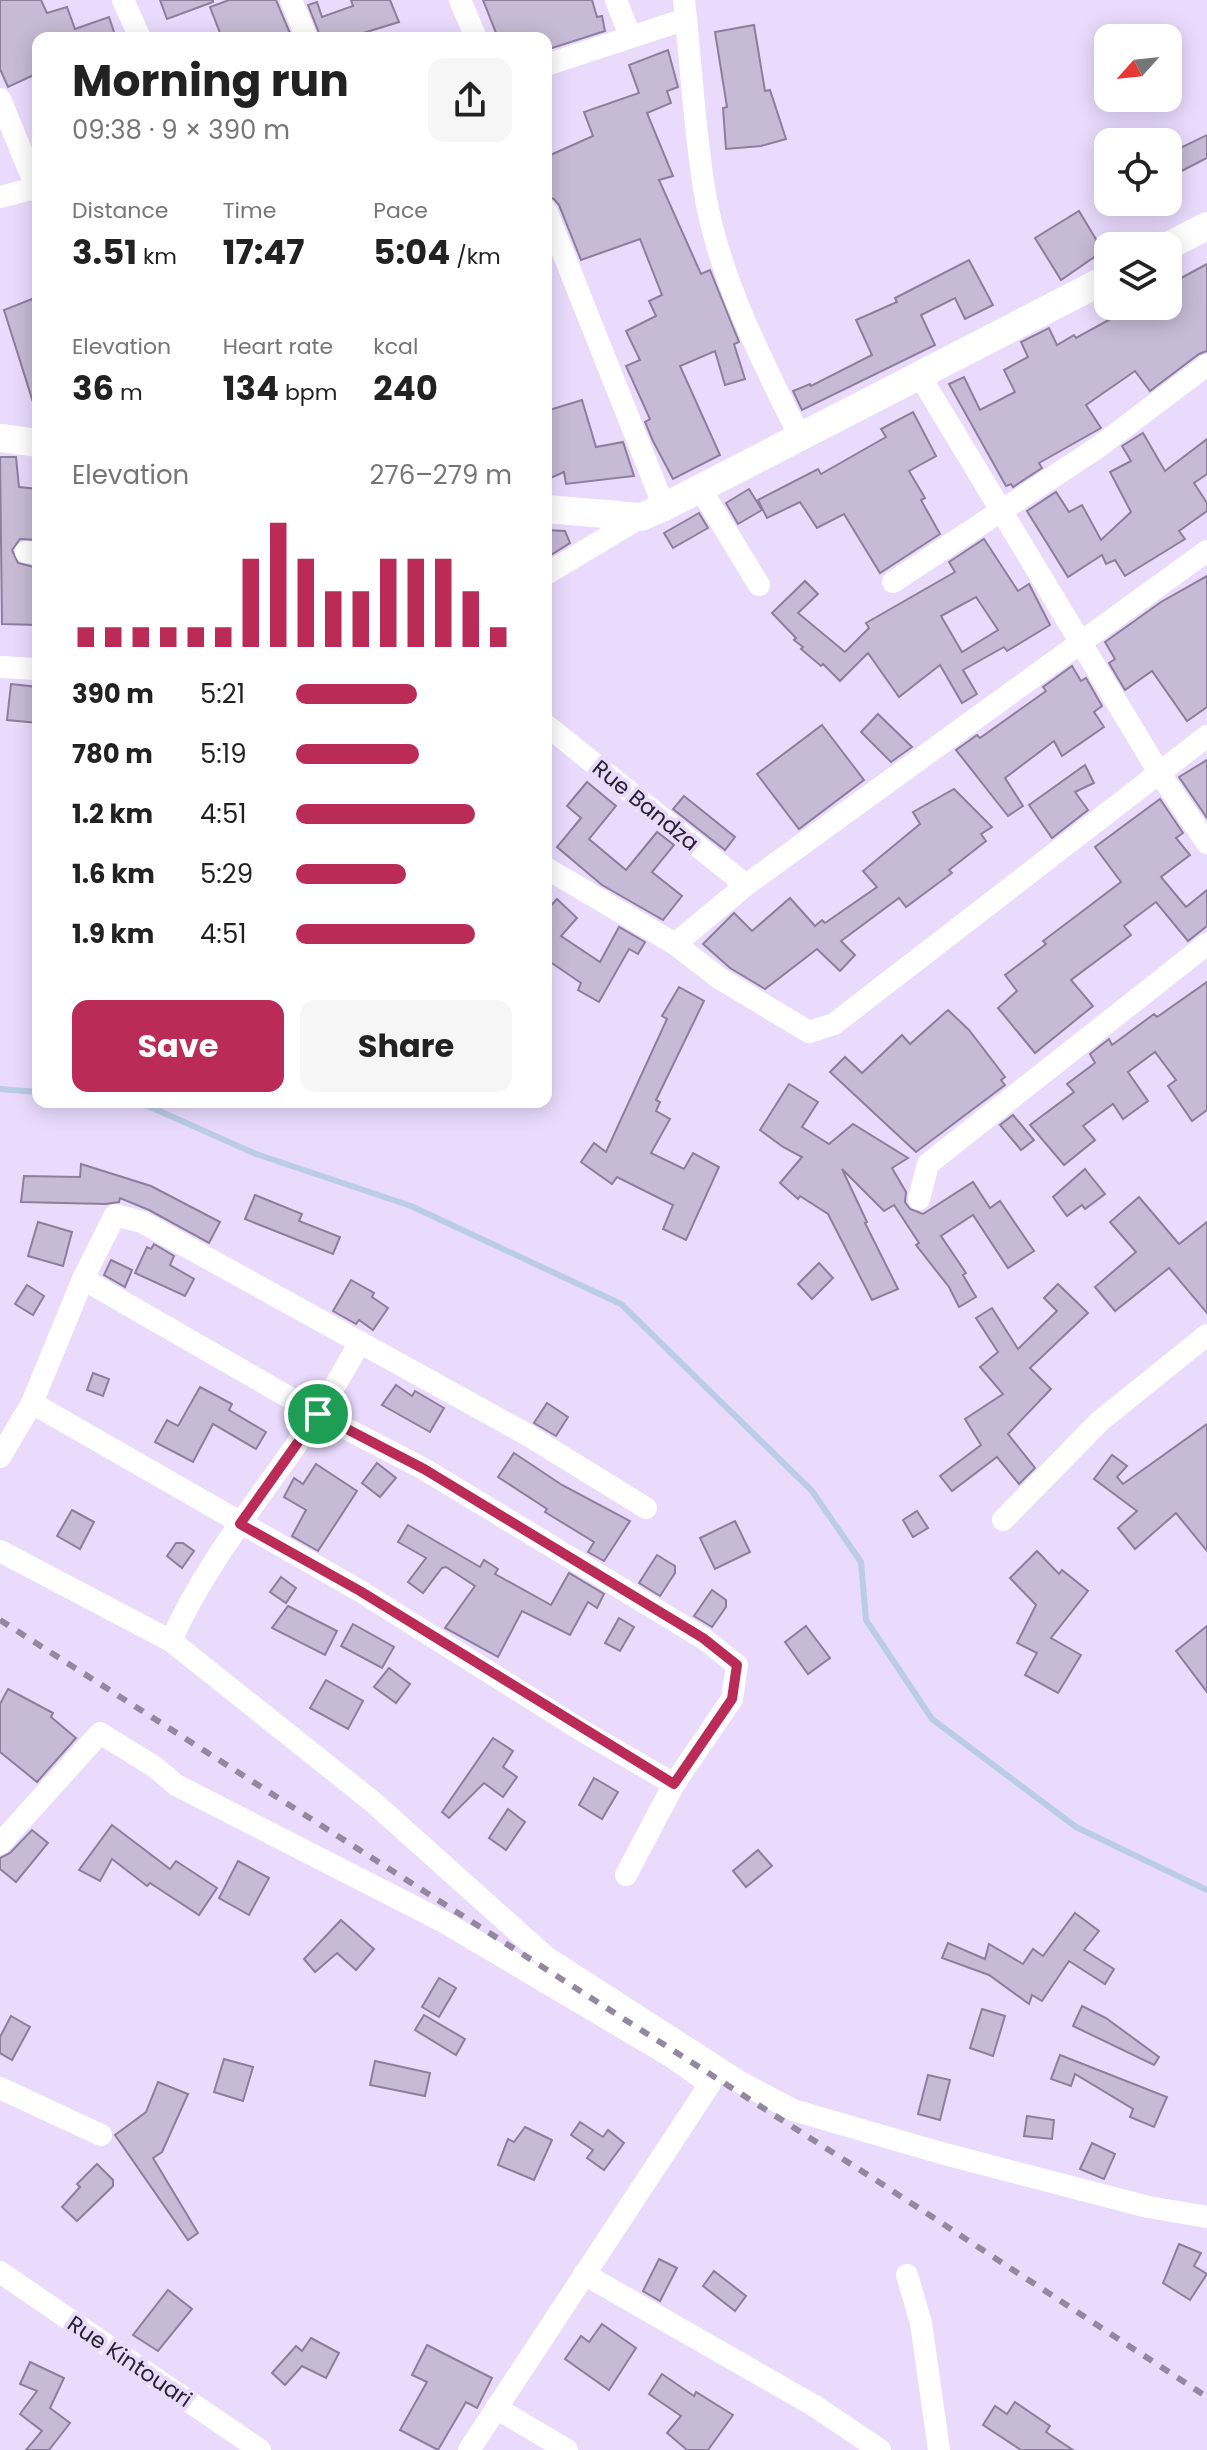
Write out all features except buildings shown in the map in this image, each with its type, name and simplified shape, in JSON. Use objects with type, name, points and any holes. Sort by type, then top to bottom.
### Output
[{"type":"street","points":[[123,0],[137,32]]},
{"type":"street","points":[[291,0],[304,32]]},
{"type":"street","points":[[460,0],[473,32]]},
{"type":"street","points":[[616,0],[630,36]]},
{"type":"street","points":[[552,63],[630,36],[685,9],[704,190],[723,265],[752,341],[800,437]]},
{"type":"street","points":[[0,99],[32,177]]},
{"type":"street","points":[[0,197],[32,190]]},
{"type":"street","points":[[1182,239],[1207,226]]},
{"type":"street","points":[[552,227],[652,512]]},
{"type":"street","points":[[552,570],[652,512],[1094,285]]},
{"type":"street","points":[[893,582],[1097,448],[1207,365]]},
{"type":"street","points":[[920,376],[1160,774],[1207,843]]},
{"type":"street","points":[[0,438],[32,442]]},
{"type":"street","points":[[700,488],[759,585]]},
{"type":"street","points":[[552,509],[652,512]]},
{"type":"street","points":[[675,944],[746,885],[1207,551]]},
{"type":"street","points":[[0,667],[32,669]]},
{"type":"street","name":"Rue Bandza","points":[[552,730],[746,885]]},
{"type":"street","points":[[552,872],[675,944],[719,978],[809,1032],[834,1024],[1207,736]]},
{"type":"street","points":[[919,1199],[928,1164],[1207,944]]},
{"type":"street","points":[[0,1457],[32,1403],[83,1279],[115,1215],[142,1222],[360,1342],[526,1434],[646,1508]]},
{"type":"street","points":[[83,1279],[318,1414],[424,1469],[703,1638],[737,1665],[732,1699],[674,1784],[626,1875]]},
{"type":"street","points":[[1003,1520],[1100,1421],[1207,1335]]},
{"type":"street","points":[[171,1641],[183,1615],[240,1524],[318,1414],[360,1342]]},
{"type":"street","points":[[32,1403],[360,1591],[674,1784]]},
{"type":"street","points":[[0,1551],[171,1641],[373,1802],[546,1957],[740,2082],[793,2110],[927,2149],[1148,2207],[1207,2217]]},
{"type":"street","points":[[0,1844],[100,1733],[155,1767],[176,1785],[444,1922],[672,2057],[710,2084],[469,2450]]},
{"type":"street","points":[[0,2088],[101,2135]]},
{"type":"street","name":"Rue Kintouari","points":[[0,2273],[260,2450]]},
{"type":"street","points":[[584,2274],[813,2405],[880,2450]]},
{"type":"street","points":[[907,2275],[921,2323],[939,2450]]},
{"type":"street","points":[[496,2408],[567,2450]]},
{"type":"waterway","points":[[0,1089],[32,1092]]},
{"type":"waterway","points":[[152,1108],[256,1154],[411,1206],[621,1304],[812,1491],[861,1562],[866,1620],[932,1719],[1076,1827],[1207,1890]]},
{"type":"railway","points":[[0,1620],[882,2184],[1207,2397]]},
{"type":"route","points":[[318,1414],[424,1469],[703,1638],[737,1665],[732,1699],[674,1784],[581,1730],[360,1591],[240,1524],[318,1414]]}]
